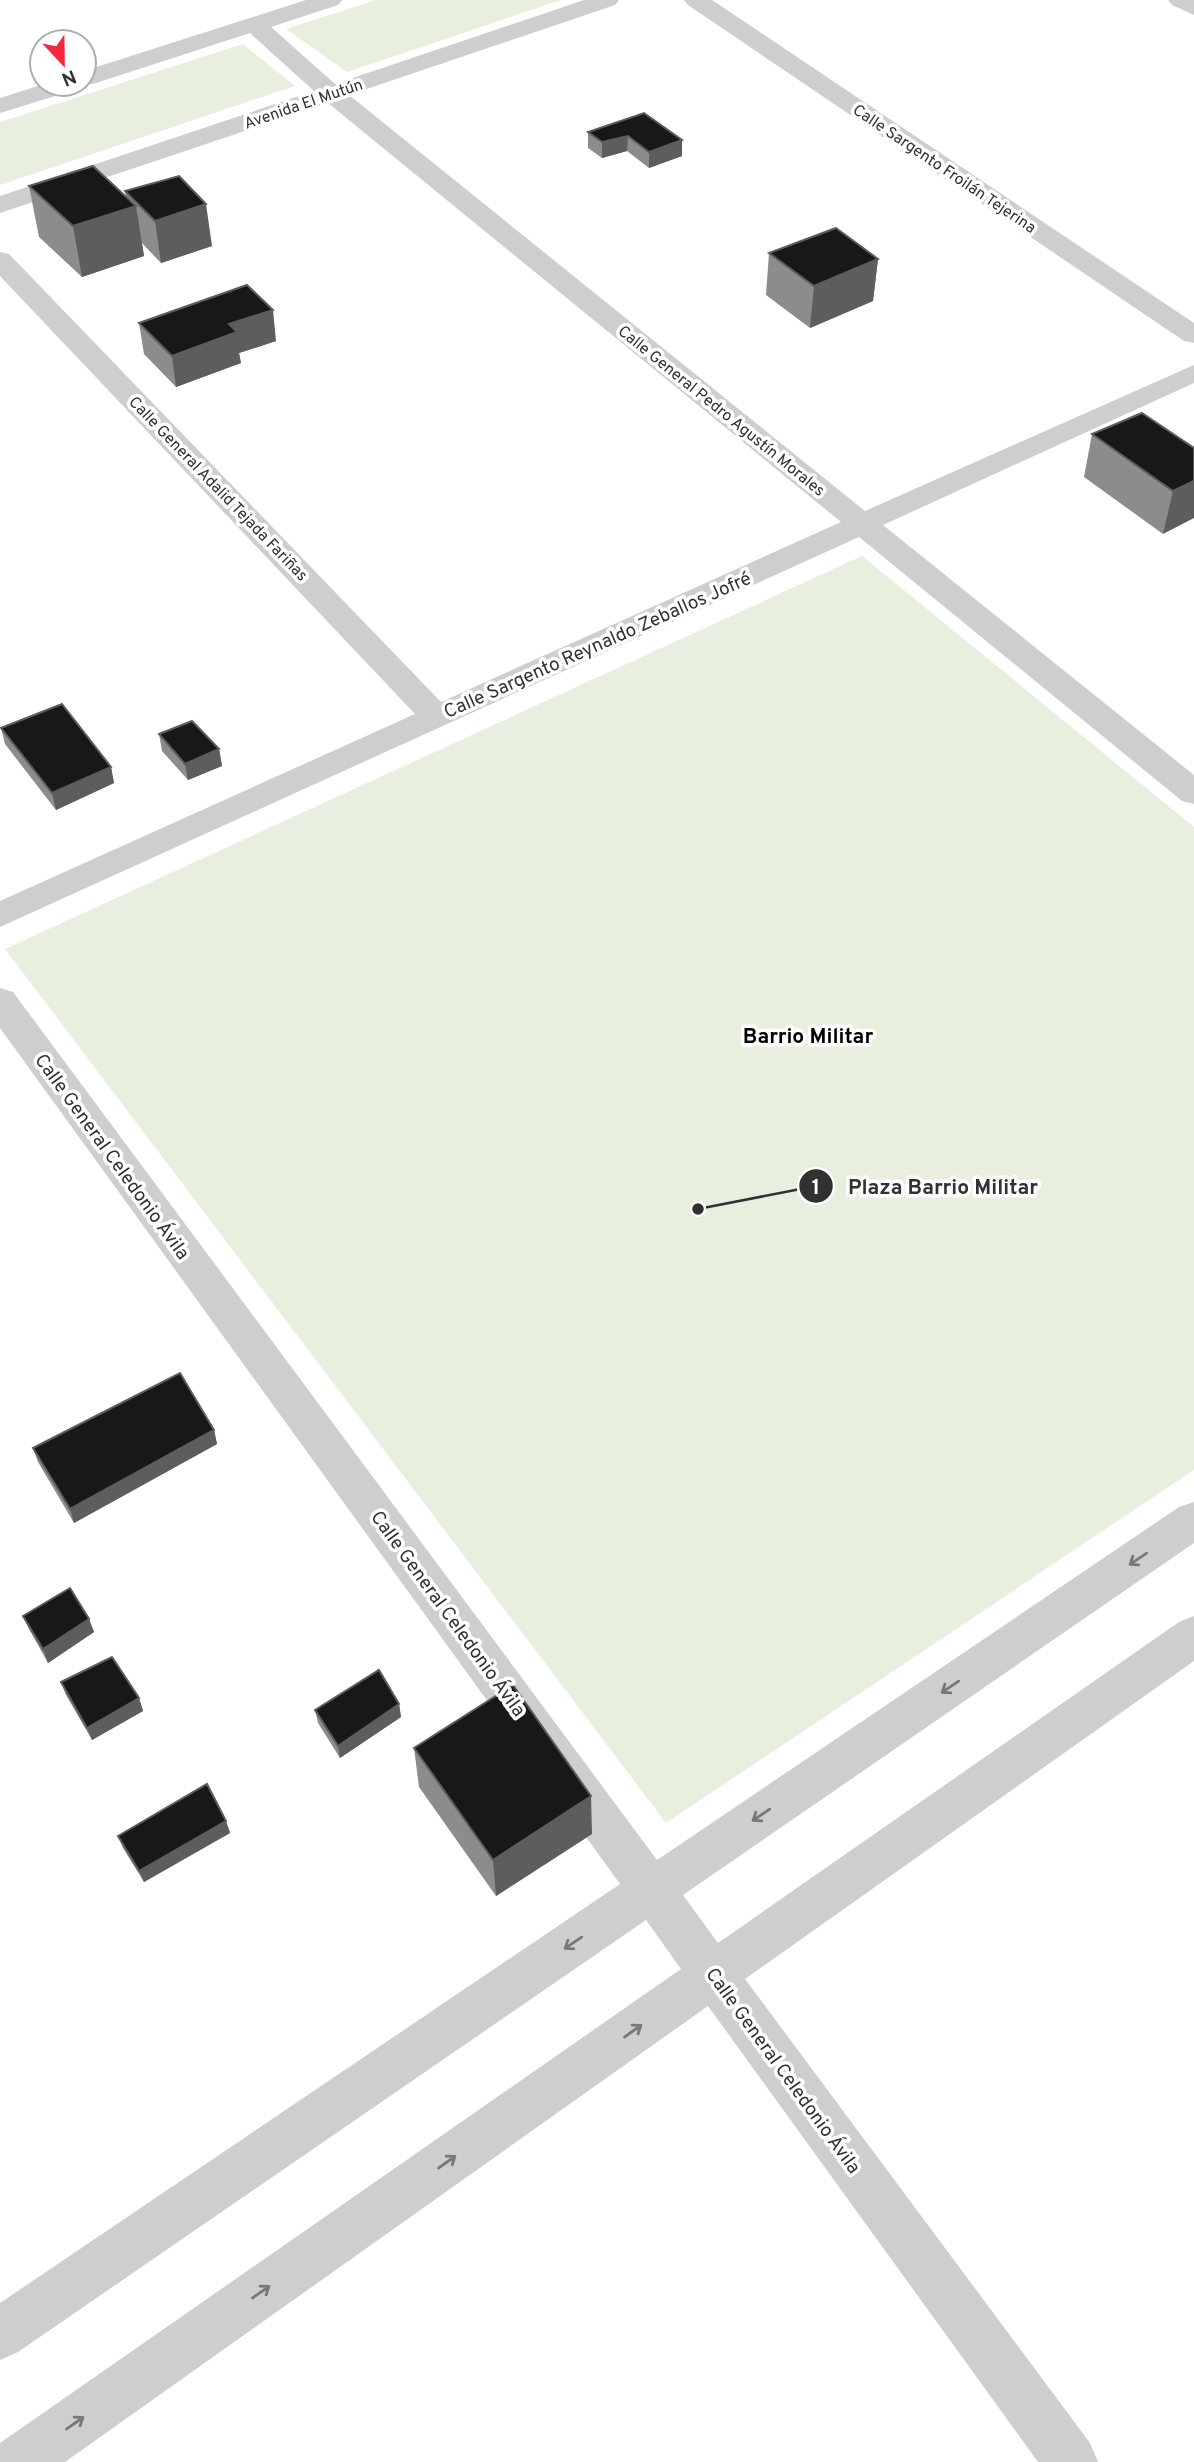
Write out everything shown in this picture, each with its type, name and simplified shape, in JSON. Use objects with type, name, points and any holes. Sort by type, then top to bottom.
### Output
[{"type":"street","points":[[98,74],[330,0]]},
{"type":"street","name":"Avenida El Mutún","points":[[0,205],[607,0]]},
{"type":"street","name":"Calle Sargento Froilán Tejerina","points":[[696,0],[1194,335]]},
{"type":"street","points":[[1180,0],[1194,8]]},
{"type":"street","name":"Calle General Pedro Agustín Morales","points":[[254,24],[331,93],[1194,793]]},
{"type":"street","points":[[0,106],[28,97]]},
{"type":"street","name":"Calle General Adalid Tejada Fariñas","points":[[0,260],[437,716]]},
{"type":"street","name":"Calle Sargento Reynaldo Zeballos Jofré","points":[[0,915],[1194,373]]},
{"type":"street","name":"Calle General Celedonio Ávila","points":[[0,1001],[1072,2462]]},
{"type":"street","points":[[0,2334],[1194,1520]]},
{"type":"street","points":[[19,2462],[1194,1636]]},
{"type":"green space","points":[[376,0],[561,0],[347,72],[286,29]]},
{"type":"green space","points":[[243,44],[295,86],[0,185],[0,122],[75,98],[98,98],[98,91]]},
{"type":"green space","points":[[862,556],[1194,827],[1194,1470],[666,1823],[5,949]]},
{"type":"building","points":[[644,113],[682,140],[649,152],[628,136],[602,142],[588,132]]},
{"type":"building","points":[[93,166],[136,206],[73,226],[29,186]]},
{"type":"building","points":[[179,176],[206,204],[155,221],[125,191]]},
{"type":"building","points":[[836,228],[878,259],[814,286],[769,253]]},
{"type":"building","points":[[247,285],[273,310],[229,324],[237,332],[172,356],[139,323]]},
{"type":"building","points":[[1142,413],[1194,448],[1194,481],[1173,491],[1092,434]]},
{"type":"building","points":[[62,704],[111,767],[52,793],[1,728]]},
{"type":"building","points":[[192,721],[219,749],[185,764],[159,734]]},
{"type":"building","points":[[180,1373],[214,1430],[70,1509],[33,1448]]},
{"type":"building","points":[[70,1588],[89,1619],[43,1649],[23,1616]]},
{"type":"building","points":[[112,1657],[139,1698],[87,1728],[61,1682]]},
{"type":"building","points":[[379,1670],[399,1704],[338,1746],[315,1710]]},
{"type":"building","points":[[513,1685],[591,1796],[493,1860],[414,1748]]},
{"type":"building","points":[[207,1784],[226,1821],[139,1871],[118,1836]]},
{"type":"place","name":"Plaza Barrio Militar","points":[[698,1209]]},
{"type":"district","name":"Barrio Militar","points":[[808,1036]]}]
